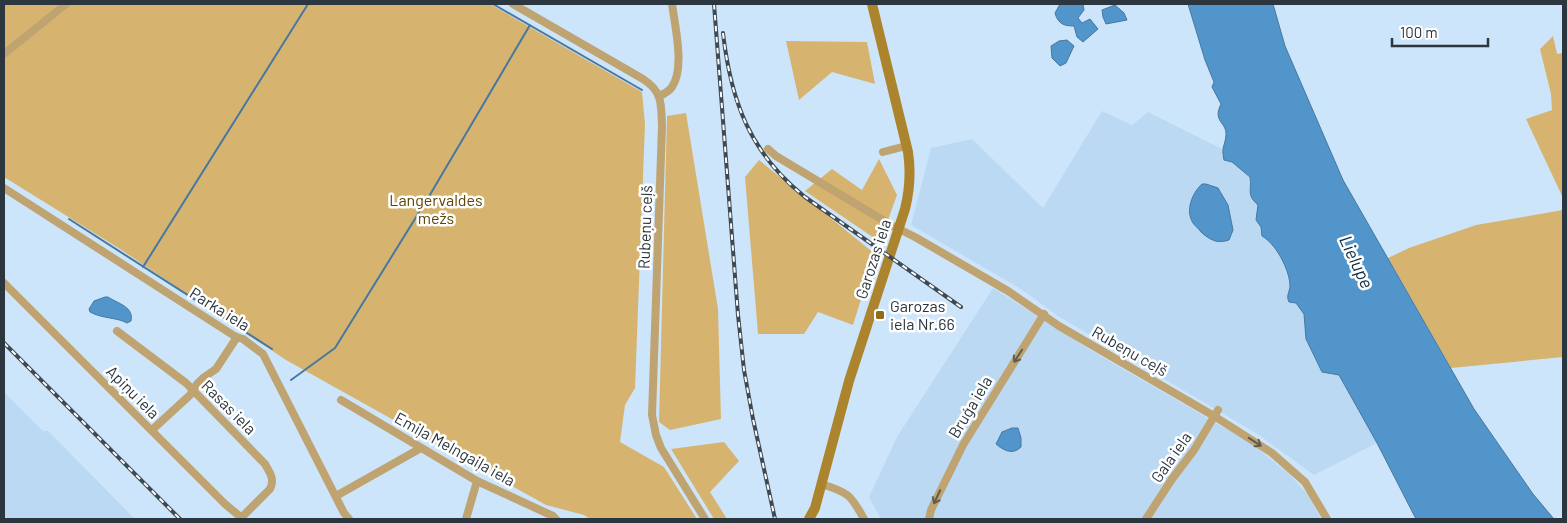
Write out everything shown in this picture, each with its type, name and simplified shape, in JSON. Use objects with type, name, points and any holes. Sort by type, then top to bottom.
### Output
[{"type":"main road","name":"Garozas iela","points":[[809,519],[815,508],[852,374],[898,229],[910,184],[906,146],[872,4]]},
{"type":"street","points":[[4,54],[66,4]]},
{"type":"street","points":[[513,4],[643,79],[653,86],[659,96],[668,91],[672,86],[676,79],[678,68],[672,4]]},
{"type":"street","name":"Rubeņu ceļš","points":[[659,96],[662,126],[652,415],[661,448],[705,519]]},
{"type":"street","points":[[883,152],[906,146]]},
{"type":"street","name":"Rubeņu ceļš","points":[[768,149],[776,156],[898,229],[1008,291],[1073,334],[1216,413],[1272,453],[1297,474],[1314,494],[1327,519]]},
{"type":"street","name":"Parka iela","points":[[4,188],[243,339],[263,354],[344,514],[349,519]]},
{"type":"street","name":"Apiņu iela","points":[[4,283],[242,518]]},
{"type":"street","name":"Bruģa iela","points":[[929,519],[931,510],[963,445],[1044,314]]},
{"type":"street","name":"Rasas iela","points":[[117,331],[193,390],[256,454],[272,478],[273,484],[242,518]]},
{"type":"street","points":[[152,430],[180,405],[203,378],[216,368],[238,337]]},
{"type":"street","name":"Emiļa Melngaiļa iela","points":[[341,400],[477,481],[556,519]]},
{"type":"street","name":"Gala iela","points":[[1146,519],[1194,450],[1216,413]]},
{"type":"street","points":[[336,496],[421,448]]},
{"type":"street","points":[[466,519],[477,481]]},
{"type":"street","points":[[821,484],[847,494],[856,503],[864,519]]},
{"type":"shaded area","points":[[1102,111],[1132,125],[1148,112],[1222,149],[1225,160],[1232,162],[1250,177],[1252,201],[1258,205],[1256,220],[1261,227],[1262,236],[1268,240],[1284,262],[1290,287],[1287,299],[1296,303],[1304,314],[1306,340],[1322,372],[1339,375],[1377,443],[1314,475],[1259,435],[1058,316],[1021,289],[911,225],[931,148],[972,139],[1043,208]]},
{"type":"shaded area","points":[[993,288],[1087,348],[1252,444],[1289,474],[1309,496],[1321,519],[881,519],[869,497],[897,437]]},
{"type":"shaded area","points":[[4,392],[43,431],[48,431],[135,519],[4,519]]},
{"type":"green space","name":"Langervaldes mežs","points":[[4,4],[490,4],[642,92],[645,124],[635,388],[625,405],[620,442],[664,467],[697,519],[590,519],[584,515],[546,505],[286,360],[120,249],[4,177]]},
{"type":"green space","points":[[1553,36],[1557,54],[1563,53],[1563,198],[1526,119],[1552,110],[1551,94],[1540,49]]},
{"type":"green space","points":[[786,41],[867,42],[875,84],[832,72],[799,100]]},
{"type":"green space","points":[[686,113],[718,309],[721,419],[670,430],[659,422],[667,116]]},
{"type":"green space","points":[[879,159],[897,195],[880,242],[805,191],[832,169],[862,190]]},
{"type":"green space","points":[[759,160],[875,254],[853,325],[818,312],[804,334],[758,334],[745,177]]},
{"type":"green space","points":[[1563,210],[1563,357],[1451,368],[1388,258],[1409,248],[1476,225]]},
{"type":"green space","points":[[724,442],[739,461],[710,492],[727,519],[714,519],[671,449]]},
{"type":"water","points":[[1060,4],[1083,4],[1084,10],[1078,18],[1082,23],[1090,19],[1098,29],[1083,42],[1077,37],[1074,26],[1064,25],[1058,20],[1055,13]]},
{"type":"water","name":"Lielupe","points":[[1188,4],[1273,4],[1285,46],[1343,180],[1474,409],[1533,494],[1554,519],[1416,519],[1339,375],[1322,372],[1306,339],[1304,314],[1296,303],[1289,302],[1288,300],[1290,287],[1285,266],[1277,251],[1262,236],[1261,227],[1256,220],[1258,205],[1251,195],[1250,177],[1232,162],[1224,160],[1223,149],[1226,131],[1218,115],[1221,104],[1212,87],[1214,82],[1205,60]]},
{"type":"water","points":[[1115,5],[1124,13],[1127,20],[1106,24],[1102,10]]},
{"type":"water","points":[[1067,40],[1074,46],[1066,63],[1060,66],[1052,58],[1051,46],[1059,41]]},
{"type":"water","points":[[1202,184],[1218,188],[1228,205],[1233,230],[1229,240],[1221,242],[1211,239],[1201,232],[1191,218],[1191,202],[1195,192]]},
{"type":"water","points":[[105,297],[128,309],[131,321],[127,323],[90,312],[89,309],[94,301]]},
{"type":"water","points":[[1018,428],[1021,447],[1015,451],[1002,449],[996,444],[1002,432]]},
{"type":"waterway","points":[[143,267],[308,4]]},
{"type":"waterway","points":[[493,4],[642,90]]},
{"type":"waterway","points":[[291,380],[335,348],[431,193],[530,25]]},
{"type":"waterway","points":[[69,219],[272,349]]},
{"type":"railway","points":[[714,4],[744,370],[775,519]]},
{"type":"railway","points":[[723,33],[731,82],[738,104],[746,124],[770,163],[805,197],[961,307]]},
{"type":"railway","points":[[4,343],[180,519]]},
{"type":"place","name":"Garozas iela Nr.66","points":[[880,315]]}]
